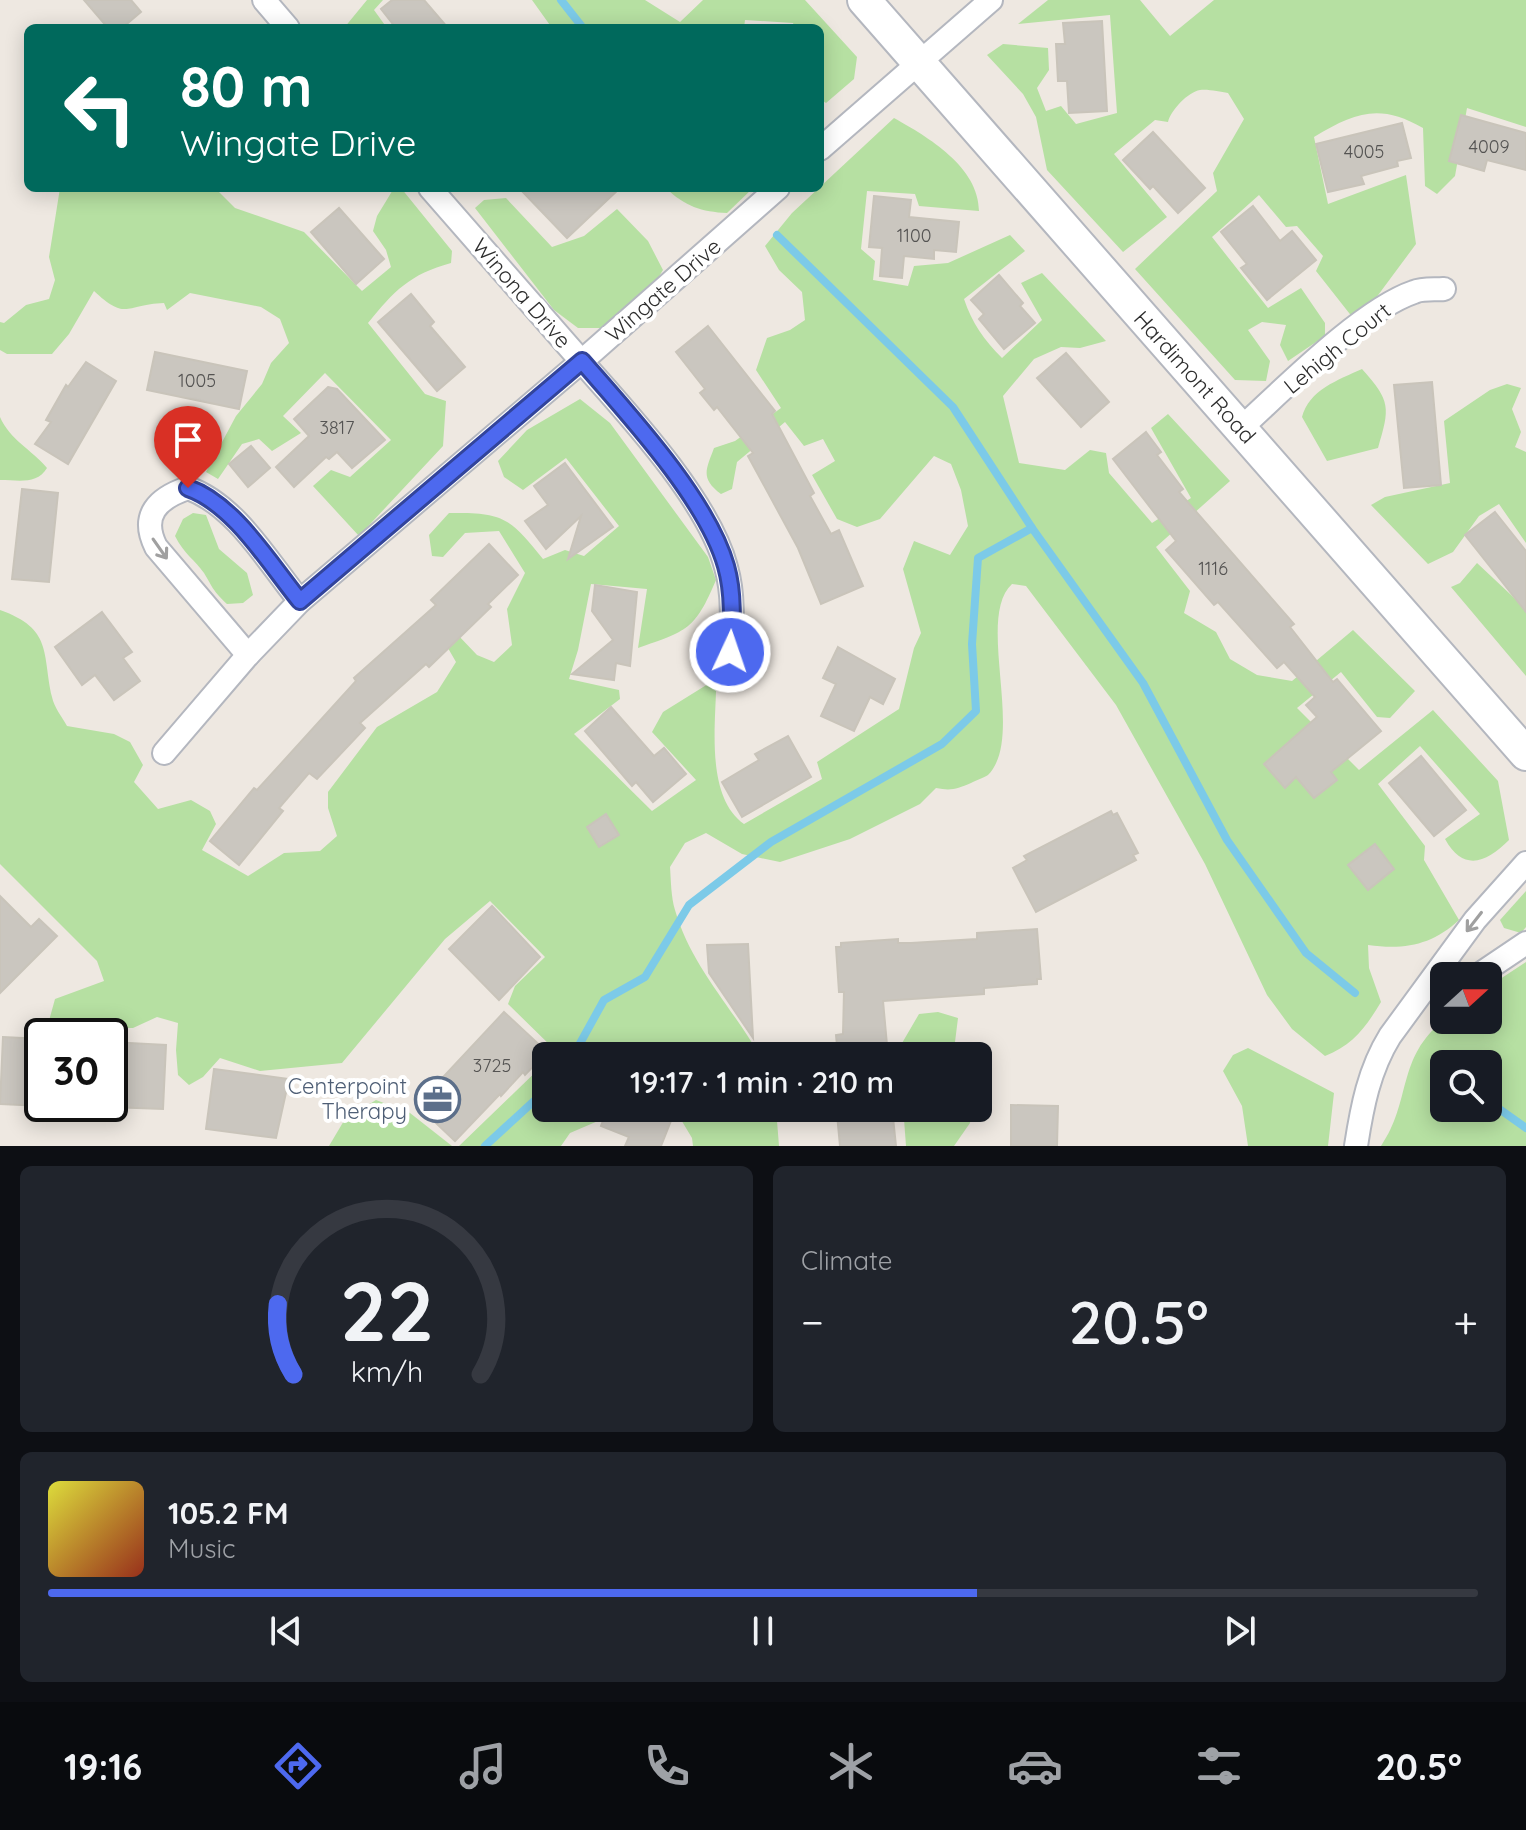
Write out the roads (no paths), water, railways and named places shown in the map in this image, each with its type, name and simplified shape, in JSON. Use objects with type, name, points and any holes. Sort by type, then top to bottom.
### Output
[{"type":"street","points":[[264,0],[285,24]]},
{"type":"street","name":"Hardimont Road","points":[[864,0],[1526,754]]},
{"type":"street","points":[[824,146],[991,0]]},
{"type":"street","name":"Winona Drive","points":[[434,192],[640,428],[708,526],[726,565],[732,597],[730,652]]},
{"type":"street","name":"Wingate Drive","points":[[164,753],[248,655],[300,601],[582,361],[773,192]]},
{"type":"street","name":"Lehigh Court","points":[[1240,429],[1327,351],[1379,311],[1417,290],[1444,289]]},
{"type":"street","points":[[248,655],[156,547],[150,534],[150,522],[160,502],[188,488],[206,494],[225,510],[300,601]]},
{"type":"street","points":[[1356,1146],[1363,1102],[1379,1054],[1475,920],[1526,863]]},
{"type":"street","points":[[1498,962],[1526,943]]},
{"type":"street","points":[[1407,1016],[1430,1003]]},
{"type":"waterway","points":[[561,0],[580,24]]},
{"type":"waterway","points":[[777,235],[953,407],[1032,528],[1143,683],[1227,840],[1306,953],[1355,993]]},
{"type":"waterway","points":[[581,1042],[604,1000],[645,977],[689,905],[771,842],[942,744],[976,711],[972,644],[978,558],[1032,528]]},
{"type":"waterway","points":[[485,1146],[532,1103]]},
{"type":"waterway","points":[[1502,1111],[1526,1128]]},
{"type":"place","name":"Centerpoint Therapy","points":[[438,1099]]}]
